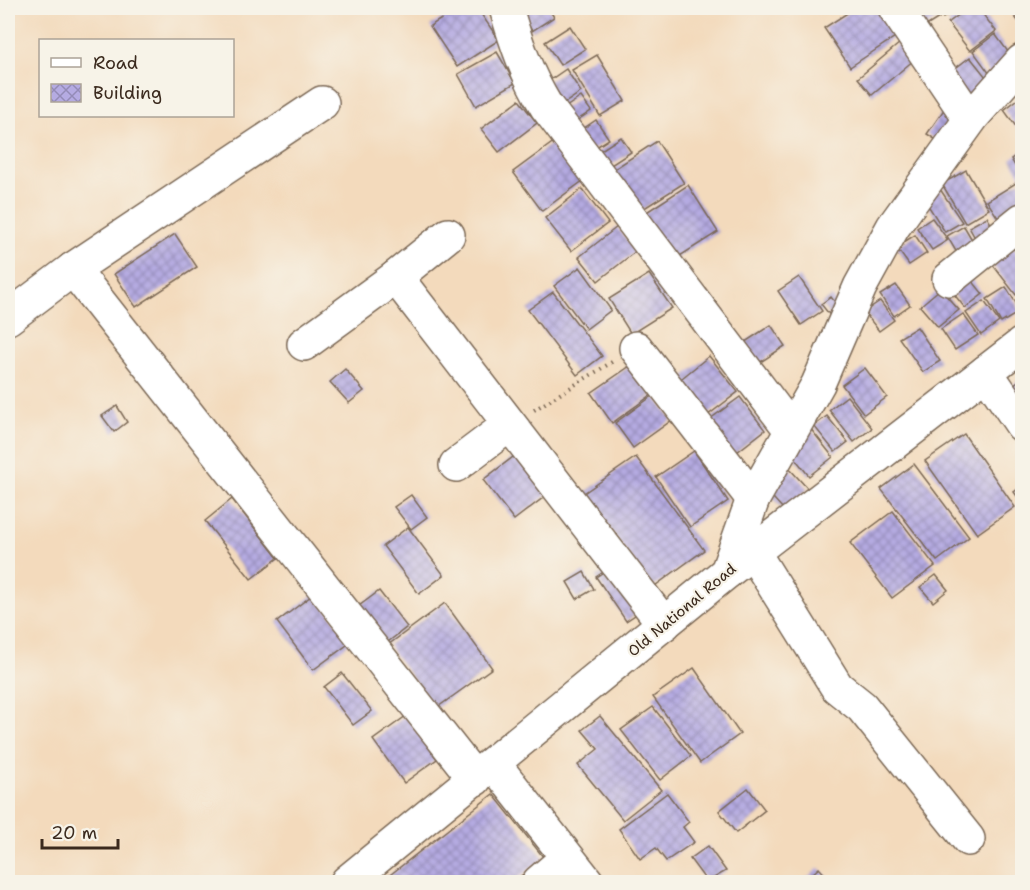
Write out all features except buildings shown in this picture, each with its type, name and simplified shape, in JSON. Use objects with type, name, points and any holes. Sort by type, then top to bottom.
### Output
[{"type":"street","points":[[506,8],[519,54],[530,81],[546,106],[791,430]]},
{"type":"street","points":[[895,8],[970,119]]},
{"type":"street","points":[[727,572],[753,499],[818,384],[860,287],[893,228],[970,119],[1023,61]]},
{"type":"street","points":[[8,318],[73,269],[322,103]]},
{"type":"street","points":[[949,279],[1023,220]]},
{"type":"street","points":[[304,344],[396,277],[448,235]]},
{"type":"street","points":[[73,269],[484,771],[577,870],[539,882]]},
{"type":"street","points":[[396,277],[508,425],[664,624]]},
{"type":"street","name":"Old National Road","points":[[347,882],[727,572],[1023,344]]},
{"type":"street","points":[[636,348],[753,499]]},
{"type":"street","points":[[986,372],[1023,425]]},
{"type":"street","points":[[456,465],[508,425]]},
{"type":"street","points":[[753,552],[837,687],[862,707],[968,839]]},
{"type":"path","points":[[508,425],[636,348]]}]
